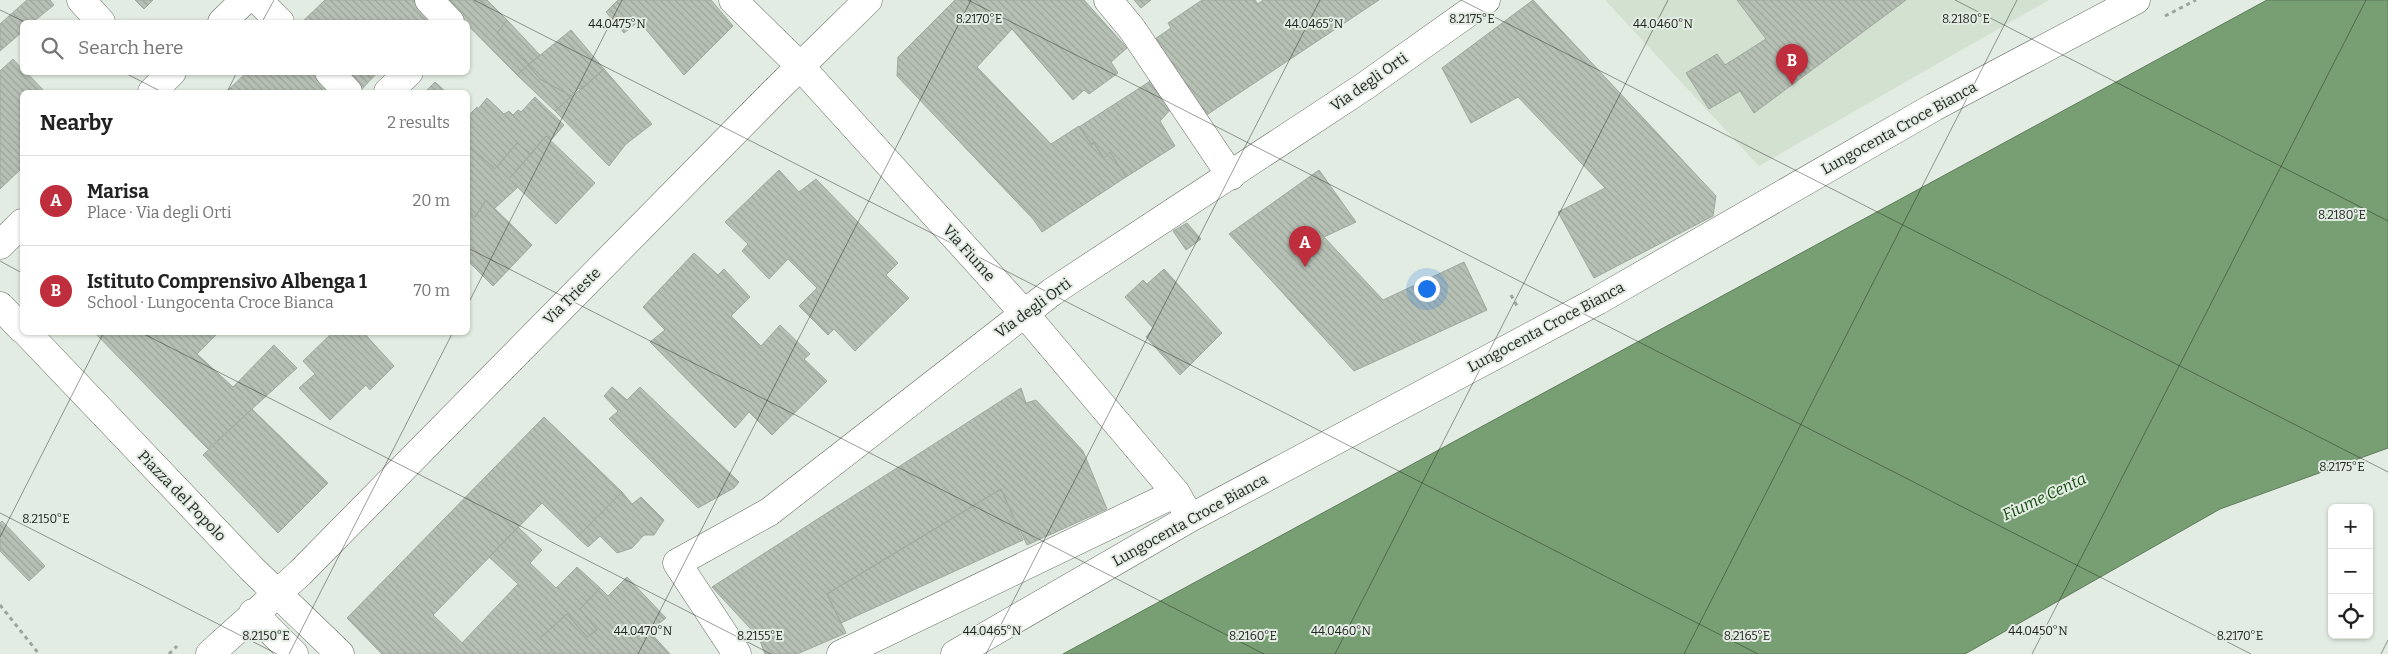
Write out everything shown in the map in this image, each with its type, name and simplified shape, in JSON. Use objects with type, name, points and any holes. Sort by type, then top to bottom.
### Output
[{"type":"street","points":[[81,0],[99,20]]},
{"type":"street","points":[[224,20],[245,0]]},
{"type":"street","points":[[258,0],[278,20]]},
{"type":"street","points":[[429,0],[448,20]]},
{"type":"street","name":"Via Fiume","points":[[733,0],[800,66],[1024,313],[1176,493],[1190,518]]},
{"type":"street","name":"Via Trieste","points":[[277,593],[300,573],[800,66],[868,0]]},
{"type":"street","points":[[1108,0],[1132,29],[1230,176]]},
{"type":"street","name":"Via degli Orti","points":[[738,654],[677,563],[769,512],[1052,292],[1365,86],[1486,0]]},
{"type":"street","name":"Lungocenta Croce Bianca","points":[[955,654],[1190,518],[1597,301],[1934,107],[2136,0]]},
{"type":"street","points":[[332,75],[346,90]]},
{"type":"street","points":[[390,90],[406,75]]},
{"type":"street","points":[[0,245],[20,224]]},
{"type":"street","points":[[0,306],[20,327]]},
{"type":"street","name":"Piazza del Popolo","points":[[29,335],[277,593],[340,654]]},
{"type":"street","name":"Lungocenta Croce Bianca","points":[[841,654],[1176,493]]},
{"type":"street","points":[[210,654],[277,593]]},
{"type":"street","points":[[253,613],[294,654]]},
{"type":"path","points":[[0,605],[39,654]]},
{"type":"shaded area","points":[[1605,0],[2049,0],[1759,166]]},
{"type":"water","name":"Fiume Centa","points":[[2267,0],[2388,0],[2388,448],[2220,509],[1965,654],[1063,654]]},
{"type":"building","points":[[27,0],[50,0],[54,5],[35,20],[20,20],[20,34],[0,51],[0,24]]},
{"type":"building","points":[[135,0],[153,0],[144,9]]},
{"type":"building","points":[[325,0],[415,0],[433,19],[432,20],[304,20]]},
{"type":"building","points":[[443,0],[487,0],[507,20],[497,33],[528,65],[517,75],[470,27],[470,20],[463,20]]},
{"type":"building","points":[[618,0],[711,0],[733,26],[684,75],[639,21],[624,33],[606,12]]},
{"type":"building","points":[[955,0],[1084,0],[1127,48],[1111,62],[1118,73],[1089,94],[1084,90],[1073,100],[1012,29],[977,67],[1051,144],[1079,126],[1104,158],[1110,152],[1126,177],[1042,232],[1033,219],[897,76],[898,57]]},
{"type":"building","points":[[1134,0],[1151,0],[1141,8]]},
{"type":"building","points":[[1202,0],[1255,0],[1258,4],[1263,0],[1379,0],[1202,118],[1152,41],[1171,28],[1168,23]]},
{"type":"building","points":[[1533,0],[1716,196],[1713,216],[1594,278],[1558,212],[1605,188],[1518,97],[1471,123],[1442,68]]},
{"type":"building","points":[[1737,0],[1906,0],[1754,113],[1740,91],[1709,109],[1686,73],[1717,54],[1725,65],[1766,39]]},
{"type":"building","points":[[507,20],[540,55],[528,65],[497,33]]},
{"type":"building","points":[[571,30],[604,69],[581,90],[579,88],[571,96],[540,79],[528,65]]},
{"type":"building","points":[[13,59],[20,67],[20,75],[29,75],[43,90],[20,90],[20,170],[0,189],[0,71]]},
{"type":"building","points":[[528,65],[540,79],[571,96],[555,111],[517,75]]},
{"type":"building","points":[[604,69],[652,124],[626,144],[609,166],[555,111]]},
{"type":"building","points":[[244,75],[322,75],[337,90],[228,90]]},
{"type":"building","points":[[344,75],[375,75],[361,90],[357,90]]},
{"type":"building","points":[[1152,80],[1172,108],[1160,121],[1175,146],[1126,177],[1110,152],[1104,158],[1079,127]]},
{"type":"building","points":[[435,82],[444,90],[427,90]]},
{"type":"building","points":[[535,97],[564,125],[551,140],[546,136],[531,154],[517,143],[495,169],[470,147],[470,114],[477,107],[478,109],[487,98],[504,114],[509,111],[513,115],[518,110],[521,112]]},
{"type":"building","points":[[546,136],[595,183],[556,224],[509,179]]},
{"type":"building","points":[[517,143],[531,154],[509,179],[518,187],[494,209],[486,200],[475,217],[470,211],[470,147],[495,169]]},
{"type":"building","points":[[779,170],[799,192],[816,179],[898,263],[886,275],[909,298],[855,351],[834,329],[828,335],[799,306],[817,288],[788,259],[769,279],[742,251],[748,244],[725,222]]},
{"type":"building","points":[[1319,170],[1356,222],[1324,237],[1383,300],[1464,262],[1487,310],[1354,371],[1229,234]]},
{"type":"building","points":[[486,200],[532,245],[493,286],[470,263],[470,214],[475,217]]},
{"type":"building","points":[[1187,223],[1201,239],[1186,250],[1173,231]]},
{"type":"building","points":[[694,253],[718,275],[724,269],[750,297],[731,316],[761,346],[780,325],[810,354],[804,359],[827,381],[772,435],[749,412],[735,428],[650,342],[665,330],[643,307]]},
{"type":"building","points":[[1164,269],[1222,333],[1180,375],[1146,337],[1153,328],[1125,297],[1143,280],[1147,284]]},
{"type":"building","points":[[97,335],[216,335],[197,354],[233,387],[274,345],[297,368],[208,449]]},
{"type":"building","points":[[330,335],[366,335],[394,366],[370,390],[366,385],[330,420],[299,388],[315,374],[303,361]]},
{"type":"building","points":[[612,387],[627,400],[640,387],[739,482],[734,488],[698,508],[609,419],[618,411],[604,396]]},
{"type":"building","points":[[1021,388],[1026,403],[1036,400],[1083,451],[1107,509],[1027,545],[1001,489],[827,594],[846,633],[797,654],[765,654],[759,638],[712,587]]},
{"type":"building","points":[[252,409],[328,483],[278,533],[203,455]]},
{"type":"building","points":[[544,417],[622,492],[577,537],[542,503],[433,615],[474,654],[382,654],[347,618]]},
{"type":"building","points":[[1001,489],[1023,540],[841,623],[827,594]]},
{"type":"building","points":[[622,492],[632,504],[641,497],[664,520],[654,535],[644,535],[632,548],[617,553],[600,536],[588,547],[577,537]]},
{"type":"building","points":[[2,521],[45,566],[29,581],[0,551],[0,523]]},
{"type":"building","points":[[518,527],[542,550],[530,563],[556,588],[577,567],[600,588],[580,609],[597,630],[587,637],[567,614],[540,638],[552,650],[548,654],[474,654],[462,643],[518,584],[489,557]]},
{"type":"building","points":[[627,577],[666,618],[649,631],[670,654],[548,654],[552,650],[540,638],[567,614],[587,637],[597,630],[580,609],[600,588],[608,596]]},
{"type":"place","name":"Istituto Comprensivo Albenga 1","points":[[1792,85]]},
{"type":"place","name":"Marisa","points":[[1305,267]]}]
